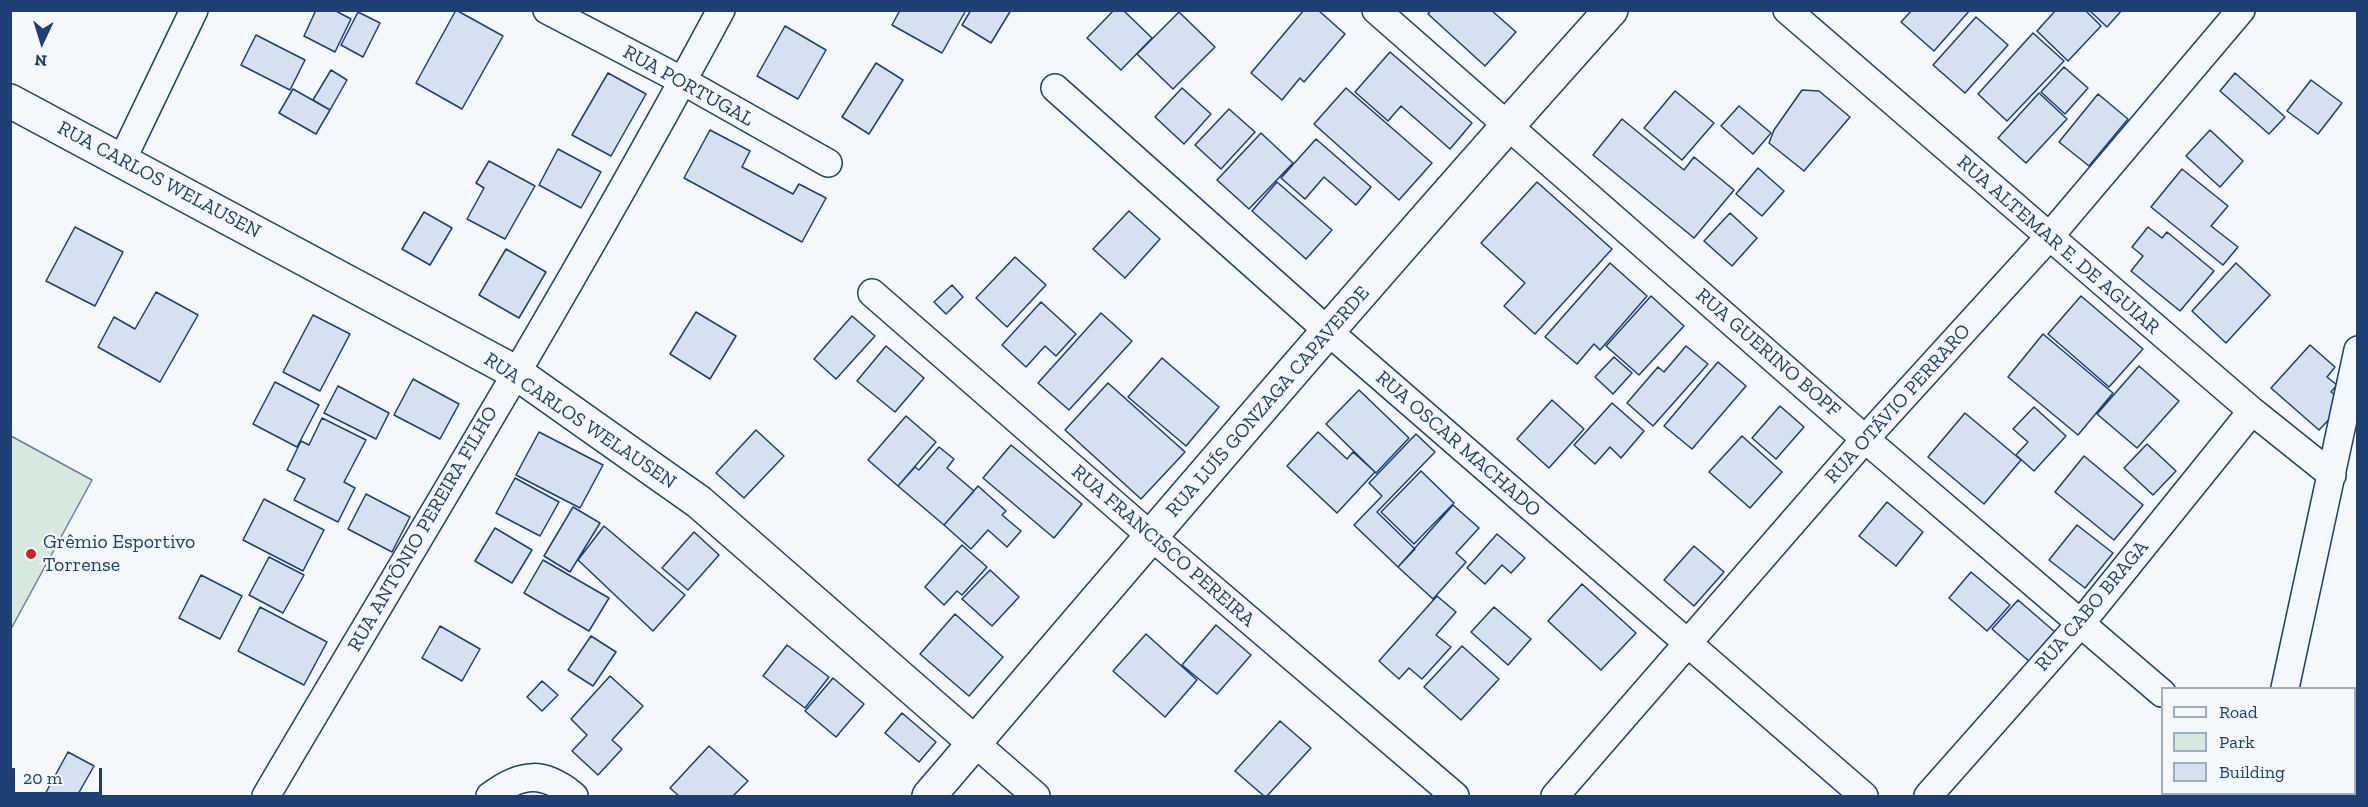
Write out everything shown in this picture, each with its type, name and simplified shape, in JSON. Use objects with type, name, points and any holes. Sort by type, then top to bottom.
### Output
[{"type":"street","points":[[122,160],[194,10]]},
{"type":"street","name":"RUA PORTUGAL","points":[[546,10],[683,81],[828,164]]},
{"type":"street","name":"RUA ANTÔNIO PEREIRA FILHO","points":[[266,796],[516,372],[683,81],[721,10]]},
{"type":"street","name":"RUA GUERINO BOPF","points":[[1376,10],[1865,439],[2161,691]]},
{"type":"street","name":"RUA LUÍS GONZAGA CAPAVERDE","points":[[929,796],[1507,126],[1611,10]]},
{"type":"street","name":"RUA ALTEMAR E. DE AGUIAR","points":[[1787,10],[2252,411],[2332,475]]},
{"type":"street","name":"RUA OTÁVIO PERRARO","points":[[1555,796],[1865,439],[2049,237],[2241,10]]},
{"type":"street","name":"RUA OSCAR MACHADO","points":[[1055,88],[1329,332],[1864,796]]},
{"type":"street","name":"RUA CARLOS WELAUSEN","points":[[10,101],[516,372],[699,502],[975,743]]},
{"type":"street","name":"RUA FRANCISCO PEREIRA","points":[[872,293],[1152,537],[1455,796]]},
{"type":"street","points":[[2286,687],[2358,350]]},
{"type":"street","name":"RUA CABO BRAGA","points":[[1928,796],[2081,623],[2252,411]]},
{"type":"street","points":[[975,743],[1036,796]]},
{"type":"street","points":[[490,796],[522,779],[538,777],[550,779],[574,796]]},
{"type":"green space","name":"Grêmio Esportivo Torrense","points":[[11,436],[92,480],[11,629]]},
{"type":"building","points":[[316,10],[334,10],[351,19],[335,52],[304,36]]},
{"type":"building","points":[[456,10],[503,36],[462,109],[416,83]]},
{"type":"building","points":[[900,10],[966,10],[942,53],[892,25]]},
{"type":"building","points":[[971,10],[1011,10],[991,43],[962,25]]},
{"type":"building","points":[[1114,10],[1123,10],[1152,38],[1121,70],[1087,38]]},
{"type":"building","points":[[1304,10],[1318,10],[1345,34],[1304,82],[1300,78],[1282,100],[1251,73]]},
{"type":"building","points":[[1431,10],[1491,10],[1516,32],[1485,66],[1428,14]]},
{"type":"building","points":[[1912,10],[1970,10],[1934,51],[1901,22]]},
{"type":"building","points":[[2056,10],[2085,10],[2101,26],[2068,61],[2037,31]]},
{"type":"building","points":[[2089,10],[2122,10],[2107,27]]},
{"type":"building","points":[[358,12],[380,23],[363,57],[341,45]]},
{"type":"building","points":[[1179,12],[1215,47],[1173,89],[1137,54]]},
{"type":"building","points":[[1976,17],[2008,45],[1965,93],[1933,65]]},
{"type":"building","points":[[785,26],[826,50],[798,99],[757,76]]},
{"type":"building","points":[[2033,33],[2064,61],[2007,121],[1978,94]]},
{"type":"building","points":[[256,35],[305,60],[290,90],[241,65]]},
{"type":"building","points":[[1390,52],[1472,123],[1450,149],[1401,106],[1388,121],[1355,92]]},
{"type":"building","points":[[876,63],[903,80],[869,134],[842,117]]},
{"type":"building","points":[[2064,67],[2088,88],[2065,114],[2041,92]]},
{"type":"building","points":[[331,70],[347,80],[330,110],[313,100]]},
{"type":"building","points":[[608,73],[646,94],[611,156],[572,135]]},
{"type":"building","points":[[2235,73],[2285,117],[2269,134],[2220,91]]},
{"type":"building","points":[[2311,80],[2342,103],[2318,134],[2287,111]]},
{"type":"building","points":[[1182,88],[1211,114],[1184,144],[1155,117]]},
{"type":"building","points":[[1346,88],[1432,163],[1399,200],[1314,124]]},
{"type":"building","points":[[293,89],[330,110],[316,134],[279,113]]},
{"type":"building","points":[[1802,90],[1819,91],[1850,117],[1804,171],[1769,143],[1774,130]]},
{"type":"building","points":[[1675,91],[1714,123],[1682,160],[1644,128]]},
{"type":"building","points":[[2039,93],[2067,119],[2026,163],[1998,138]]},
{"type":"building","points":[[2098,94],[2128,119],[2089,166],[2059,142]]},
{"type":"building","points":[[1739,106],[1771,133],[1753,154],[1721,126]]},
{"type":"building","points":[[1229,109],[1255,132],[1221,169],[1195,145]]},
{"type":"building","points":[[1622,119],[1684,170],[1694,157],[1734,190],[1694,238],[1593,155]]},
{"type":"building","points":[[710,130],[750,151],[742,167],[793,194],[799,184],[826,198],[802,242],[684,178]]},
{"type":"building","points":[[2210,130],[2243,161],[2220,187],[2186,156]]},
{"type":"building","points":[[1261,133],[1293,163],[1249,209],[1217,180]]},
{"type":"building","points":[[1316,139],[1371,187],[1356,205],[1324,177],[1305,199],[1281,178]]},
{"type":"building","points":[[558,149],[601,172],[581,208],[539,185]]},
{"type":"building","points":[[489,161],[535,186],[505,239],[467,219],[484,188],[476,183]]},
{"type":"building","points":[[1758,168],[1784,191],[1762,216],[1736,194]]},
{"type":"building","points":[[2182,169],[2228,206],[2211,226],[2238,247],[2223,265],[2151,207]]},
{"type":"building","points":[[1277,182],[1332,230],[1306,259],[1252,211]]},
{"type":"building","points":[[1537,182],[1612,249],[1535,334],[1504,306],[1525,283],[1481,243]]},
{"type":"building","points":[[1129,211],[1160,239],[1125,278],[1093,249]]},
{"type":"building","points":[[424,212],[452,228],[430,265],[402,249]]},
{"type":"building","points":[[1730,213],[1757,238],[1732,266],[1704,241]]},
{"type":"building","points":[[75,227],[123,252],[95,306],[46,281]]},
{"type":"building","points":[[2148,227],[2162,238],[2167,232],[2214,271],[2180,311],[2131,271],[2143,256],[2132,247]]},
{"type":"building","points":[[506,249],[546,272],[519,318],[479,295]]},
{"type":"building","points":[[1015,257],[1046,285],[1007,327],[976,298]]},
{"type":"building","points":[[1610,263],[1647,296],[1600,350],[1594,344],[1577,364],[1545,337]]},
{"type":"building","points":[[2236,263],[2270,295],[2226,343],[2192,311]]},
{"type":"building","points":[[952,285],[963,297],[946,314],[934,302]]},
{"type":"building","points":[[156,292],[198,315],[160,382],[98,347],[114,317],[135,329]]},
{"type":"building","points":[[1651,296],[1684,326],[1639,375],[1606,346]]},
{"type":"building","points":[[2081,296],[2143,349],[2109,387],[2048,334]]},
{"type":"building","points":[[1041,302],[1076,334],[1056,356],[1045,346],[1026,367],[1002,345]]},
{"type":"building","points":[[696,312],[736,336],[710,379],[670,354]]},
{"type":"building","points":[[1101,313],[1132,341],[1069,410],[1038,383]]},
{"type":"building","points":[[313,315],[350,334],[320,391],[283,372]]},
{"type":"building","points":[[852,316],[875,336],[836,379],[814,359]]},
{"type":"building","points":[[2043,334],[2113,393],[2078,435],[2008,377]]},
{"type":"building","points":[[2310,345],[2335,367],[2327,377],[2337,385],[2331,392],[2341,399],[2339,409],[2319,430],[2271,388]]},
{"type":"building","points":[[886,346],[924,378],[895,412],[857,381]]},
{"type":"building","points":[[1686,346],[1708,364],[1653,426],[1627,403],[1658,367],[1664,372]]},
{"type":"building","points":[[1614,357],[1632,373],[1613,394],[1595,377]]},
{"type":"building","points":[[1162,358],[1219,407],[1186,446],[1128,397]]},
{"type":"building","points":[[1718,362],[1746,386],[1692,449],[1664,426]]},
{"type":"building","points":[[2139,366],[2179,401],[2137,448],[2097,414]]},
{"type":"building","points":[[413,379],[459,404],[440,439],[394,415]]},
{"type":"building","points":[[275,382],[319,405],[297,447],[253,424]]},
{"type":"building","points":[[1108,383],[1185,452],[1141,499],[1065,430]]},
{"type":"building","points":[[338,386],[389,413],[376,439],[324,413]]},
{"type":"building","points":[[1359,390],[1409,438],[1376,473],[1326,424]]},
{"type":"building","points":[[1552,400],[1584,429],[1549,468],[1517,439]]},
{"type":"building","points":[[1612,403],[1644,431],[1621,458],[1610,447],[1595,464],[1574,445]]},
{"type":"building","points":[[1780,406],[1804,427],[1776,459],[1752,438]]},
{"type":"building","points":[[2034,407],[2066,436],[2034,471],[2016,455],[2028,442],[2013,429]]},
{"type":"building","points":[[1965,413],[2021,460],[1984,504],[1928,457]]},
{"type":"building","points":[[906,416],[936,442],[898,486],[868,460]]},
{"type":"building","points":[[322,418],[366,440],[344,482],[355,488],[338,522],[294,500],[305,479],[287,470],[301,441],[309,445]]},
{"type":"building","points":[[756,430],[784,456],[744,498],[716,473]]},
{"type":"building","points":[[539,432],[603,465],[580,508],[516,475]]},
{"type":"building","points":[[1318,432],[1347,459],[1353,452],[1375,472],[1337,513],[1287,466]]},
{"type":"building","points":[[1416,434],[1435,452],[1377,512],[1415,549],[1398,567],[1354,525],[1382,496],[1369,483]]},
{"type":"building","points":[[1742,436],[1782,472],[1750,508],[1709,472]]},
{"type":"building","points":[[2147,444],[2176,471],[2153,495],[2124,468]]},
{"type":"building","points":[[1011,445],[1082,504],[1054,538],[983,478]]},
{"type":"building","points":[[939,447],[954,459],[947,468],[974,491],[944,525],[898,486],[915,467],[919,470]]},
{"type":"building","points":[[2084,456],[2143,505],[2114,540],[2055,492]]},
{"type":"building","points":[[1421,471],[1454,503],[1414,544],[1381,512]]},
{"type":"building","points":[[515,478],[559,502],[540,536],[496,513]]},
{"type":"building","points":[[978,486],[1006,511],[1002,515],[1021,531],[1007,547],[988,530],[971,549],[944,525]]},
{"type":"building","points":[[366,494],[410,517],[392,552],[348,529]]},
{"type":"building","points":[[264,499],[324,530],[303,571],[243,540]]},
{"type":"building","points":[[1887,502],[1923,532],[1896,566],[1859,536]]},
{"type":"building","points":[[1453,505],[1479,528],[1456,553],[1466,562],[1433,599],[1398,567]]},
{"type":"building","points":[[573,507],[600,523],[570,572],[544,556]]},
{"type":"building","points":[[2077,525],[2113,553],[2085,588],[2049,560]]},
{"type":"building","points":[[604,526],[685,595],[653,631],[578,560]]},
{"type":"building","points":[[495,528],[532,550],[512,583],[475,561]]},
{"type":"building","points":[[694,532],[719,555],[688,590],[662,568]]},
{"type":"building","points":[[1497,534],[1525,558],[1511,573],[1502,565],[1485,584],[1467,568]]},
{"type":"building","points":[[962,545],[987,567],[962,595],[957,591],[944,605],[925,587]]},
{"type":"building","points":[[1694,546],[1724,572],[1694,606],[1664,580]]},
{"type":"building","points":[[269,557],[304,575],[283,613],[249,595]]},
{"type":"building","points":[[543,560],[609,598],[589,631],[524,593]]},
{"type":"building","points":[[990,570],[1019,597],[992,626],[962,599]]},
{"type":"building","points":[[1971,572],[2010,605],[1987,631],[1949,598]]},
{"type":"building","points":[[201,575],[242,596],[220,639],[179,618]]},
{"type":"building","points":[[1582,584],[1636,633],[1601,670],[1548,621]]},
{"type":"building","points":[[1437,596],[1456,612],[1436,635],[1451,647],[1422,679],[1409,668],[1399,679],[1379,661]]},
{"type":"building","points":[[2018,600],[2055,632],[2030,662],[1992,629]]},
{"type":"building","points":[[260,607],[327,642],[304,685],[238,651]]},
{"type":"building","points":[[1494,607],[1531,639],[1508,665],[1471,632]]},
{"type":"building","points":[[955,614],[1003,657],[969,696],[920,654]]},
{"type":"building","points":[[1216,625],[1251,655],[1217,694],[1182,665]]},
{"type":"building","points":[[440,626],[480,649],[462,681],[422,658]]},
{"type":"building","points":[[1146,634],[1197,680],[1165,717],[1113,671]]},
{"type":"building","points":[[591,636],[616,652],[593,686],[568,670]]},
{"type":"building","points":[[787,645],[829,677],[805,708],[763,676]]},
{"type":"building","points":[[1462,646],[1499,679],[1461,720],[1424,687]]},
{"type":"building","points":[[610,676],[643,706],[612,740],[622,749],[598,775],[572,751],[587,735],[571,719]]},
{"type":"building","points":[[833,678],[864,704],[836,737],[805,711]]},
{"type":"building","points":[[542,681],[558,695],[542,711],[527,697]]},
{"type":"building","points":[[902,713],[936,742],[919,762],[885,733]]},
{"type":"building","points":[[1280,721],[1311,748],[1267,796],[1264,796],[1235,771]]},
{"type":"building","points":[[2356,734],[2358,734],[2358,796],[2338,795],[2356,795]]},
{"type":"building","points":[[709,746],[748,781],[733,796],[679,796],[670,788]]},
{"type":"building","points":[[68,752],[94,766],[77,796],[44,796]]},
{"type":"place","name":"Grêmio Esportivo Torrense","points":[[31,554]]}]
